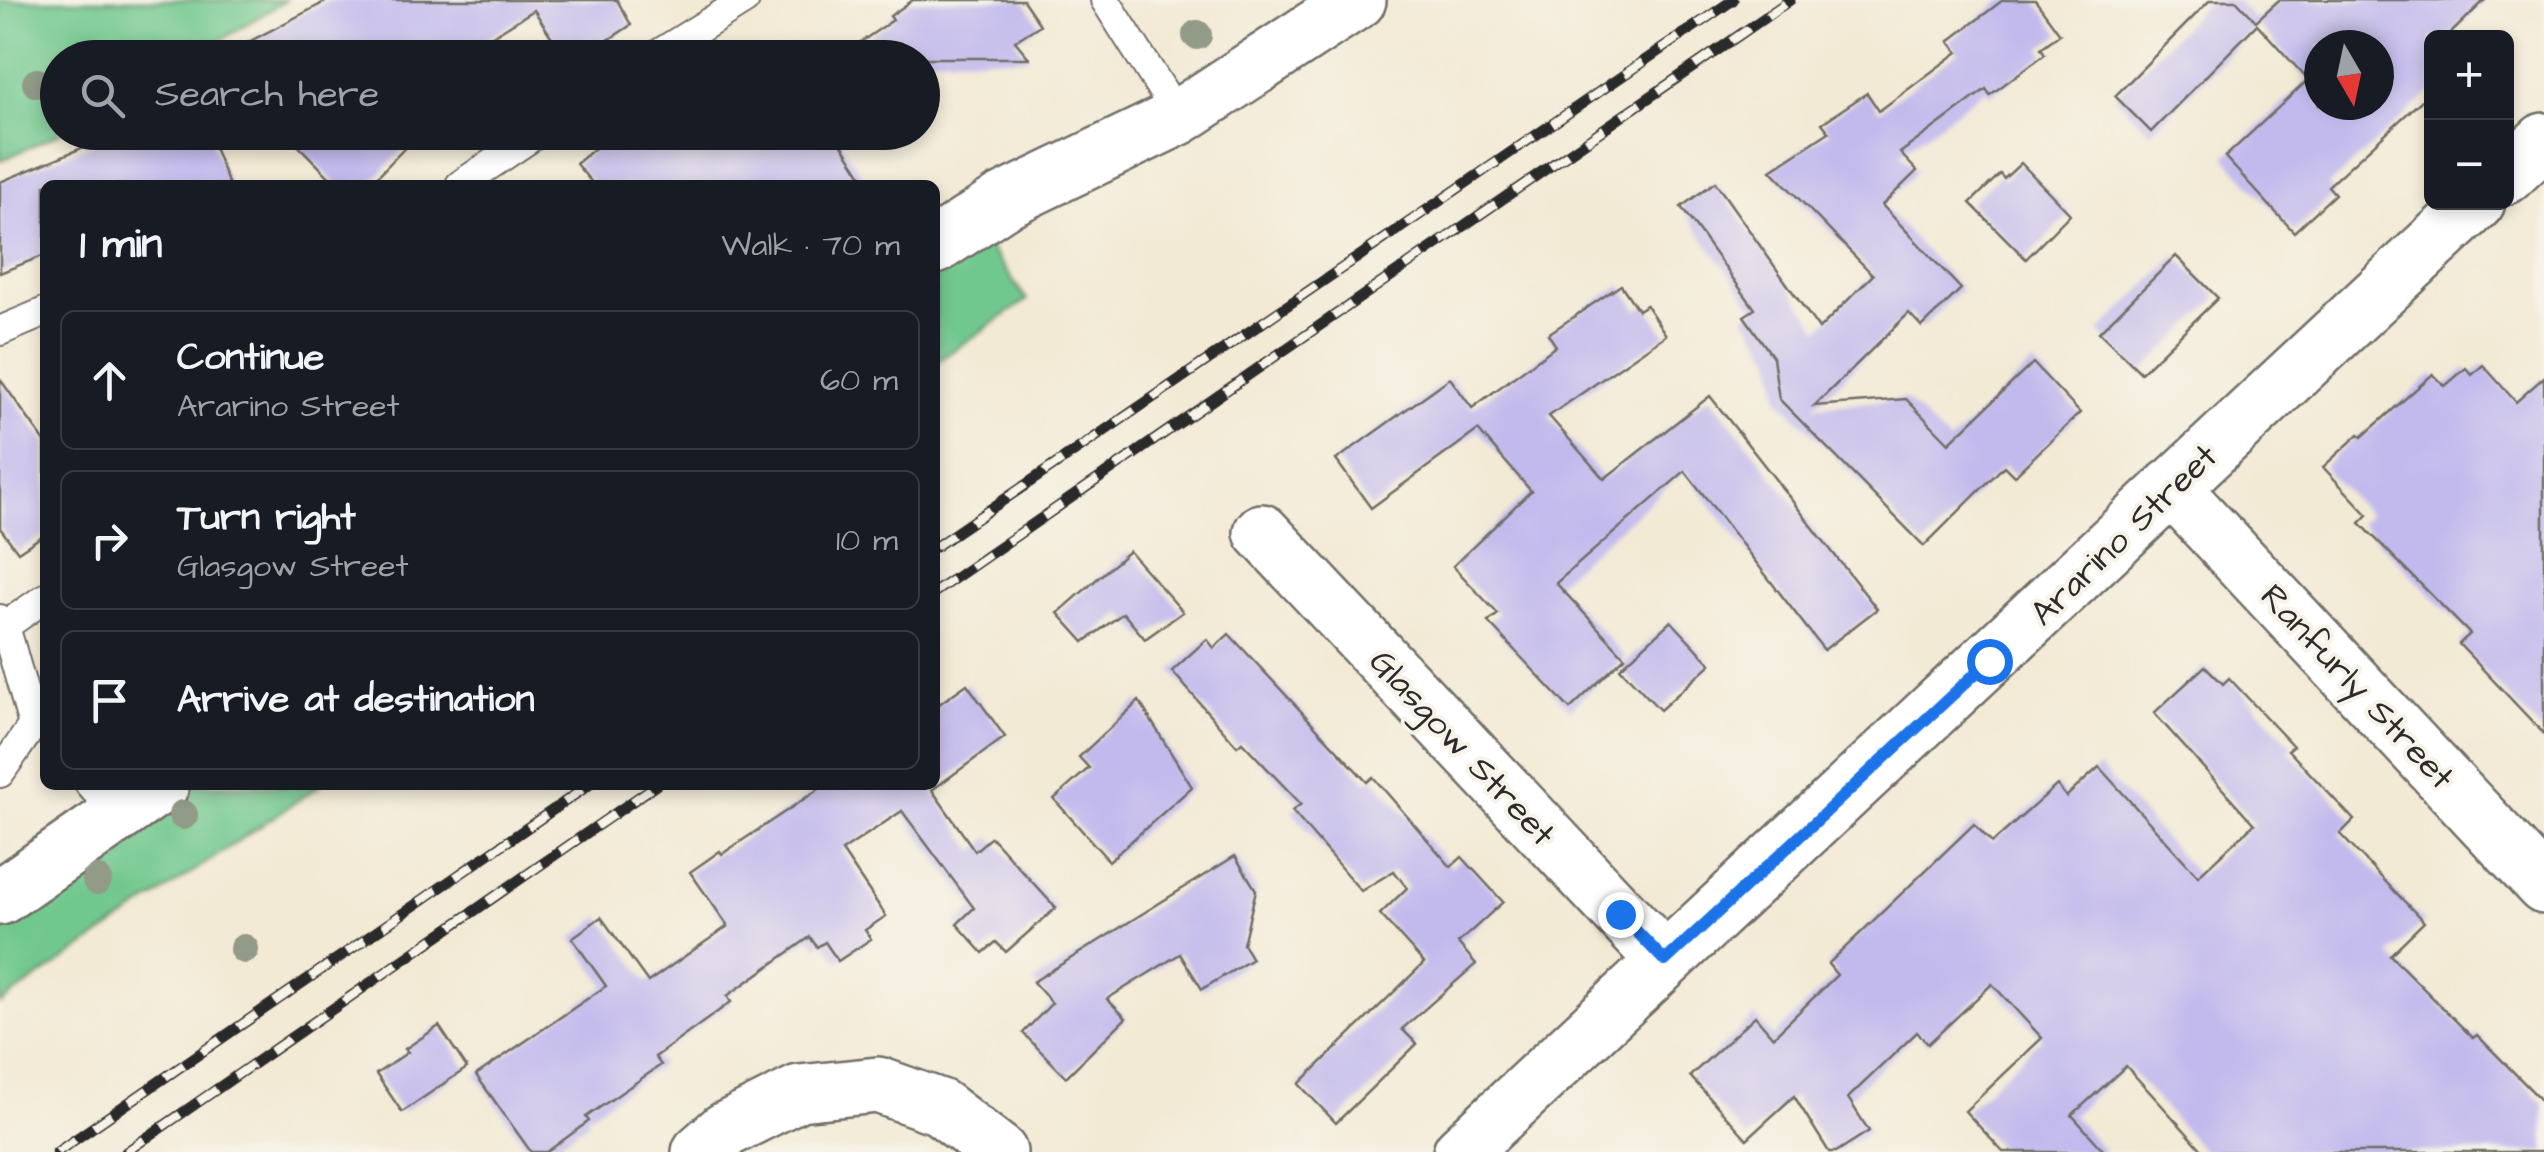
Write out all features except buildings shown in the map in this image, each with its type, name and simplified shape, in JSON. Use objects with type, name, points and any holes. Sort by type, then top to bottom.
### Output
[{"type":"street","points":[[941,242],[1002,202],[1179,117],[1358,0]]},
{"type":"street","points":[[2514,169],[2544,141]]},
{"type":"street","name":"Ararino Street","points":[[1461,1152],[2469,210]]},
{"type":"street","name":"Ranfurly Street","points":[[2171,486],[2544,886]]},
{"type":"street","name":"Glasgow Street","points":[[1262,532],[1665,961]]},
{"type":"street","points":[[0,897],[123,795]]},
{"type":"street","points":[[700,1152],[724,1130],[798,1093],[878,1085],[940,1106],[1000,1152]]},
{"type":"lane","points":[[681,40],[745,0]]},
{"type":"lane","points":[[1105,0],[1179,117]]},
{"type":"lane","points":[[467,180],[512,150]]},
{"type":"lane","points":[[0,331],[40,314]]},
{"type":"lane","points":[[0,773],[39,732],[3,623],[40,601]]},
{"type":"green space","points":[[0,0],[286,0],[221,40],[40,40],[40,142],[0,161]]},
{"type":"green space","points":[[985,242],[1027,300],[940,360],[940,273]]},
{"type":"green space","points":[[180,790],[313,790],[0,1004],[0,912]]},
{"type":"railway","points":[[940,544],[1733,0]]},
{"type":"railway","points":[[940,589],[1790,0]]},
{"type":"railway","points":[[57,1152],[582,790]]},
{"type":"railway","points":[[126,1152],[649,790]]},
{"type":"route","points":[[1620,914],[1665,961],[1989,661]]}]
